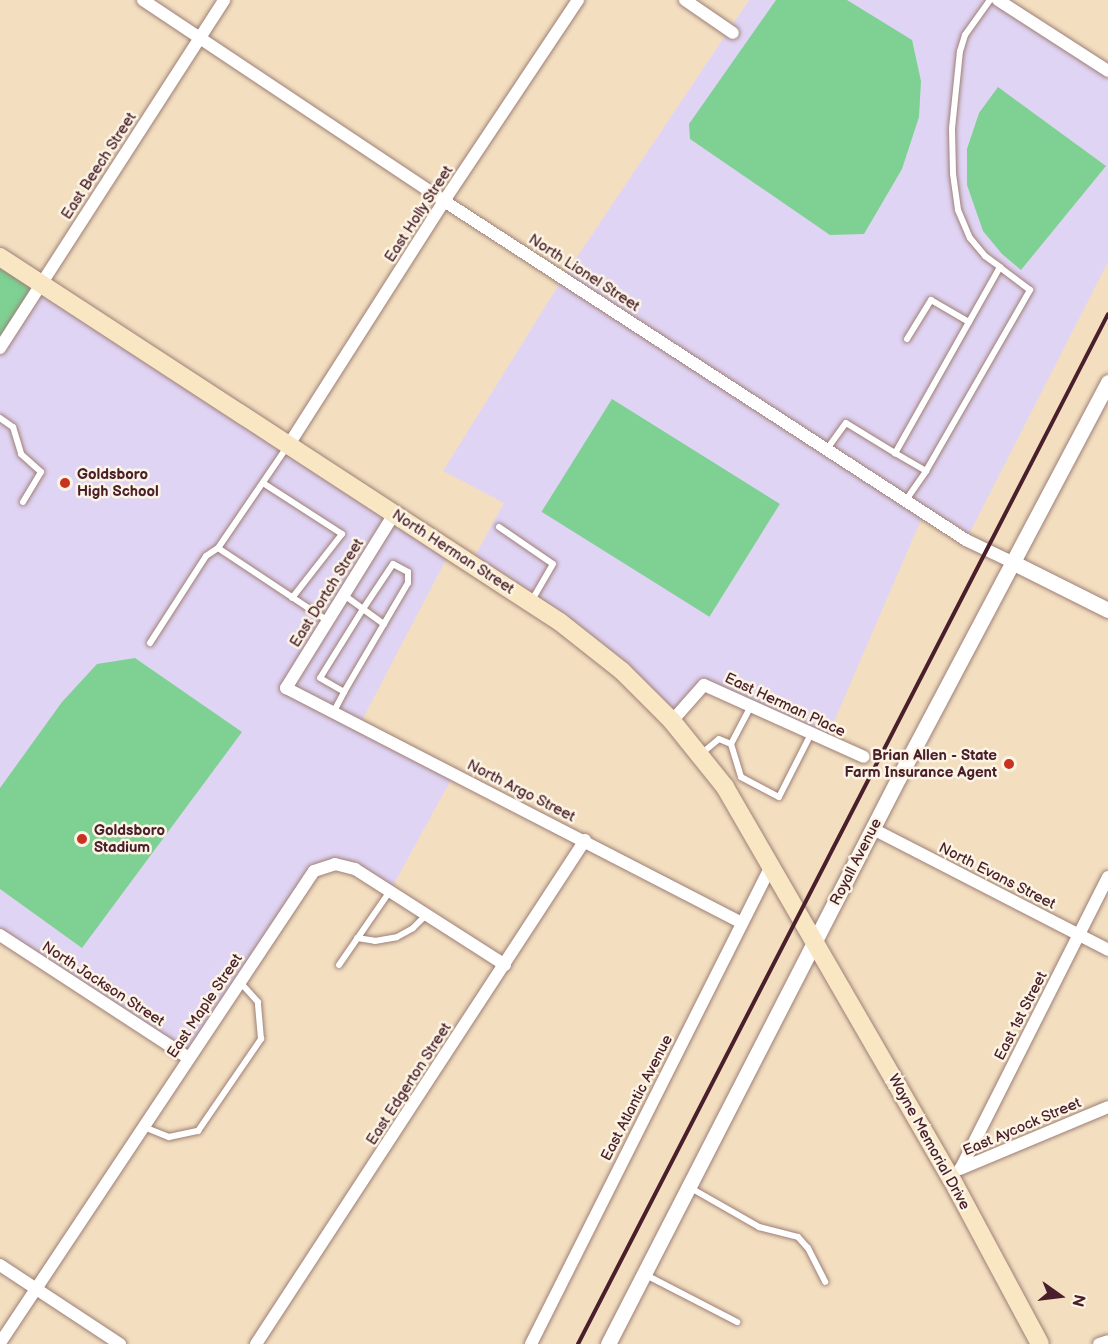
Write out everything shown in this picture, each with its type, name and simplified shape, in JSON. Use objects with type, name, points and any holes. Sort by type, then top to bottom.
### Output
[{"type":"main road","name":"North Herman Street","points":[[0,257],[531,602],[622,671],[672,721],[725,787],[814,942]]},
{"type":"main road","name":"Wayne Memorial Drive","points":[[814,942],[956,1173],[1040,1344]]},
{"type":"street","name":"North Lionel Street","points":[[143,0],[444,201],[966,540],[1014,564]]},
{"type":"street","name":"East Beech Street","points":[[0,348],[224,0]]},
{"type":"street","name":"East Holly Street","points":[[288,446],[444,201],[578,0]]},
{"type":"street","points":[[684,0],[733,33]]},
{"type":"street","points":[[998,0],[1108,70]]},
{"type":"street","name":"Royall Avenue","points":[[608,1344],[814,942],[1108,382]]},
{"type":"street","name":"East Dortch Street","points":[[286,688],[394,514]]},
{"type":"street","points":[[1014,564],[1108,610]]},
{"type":"street","name":"East Herman Place","points":[[672,721],[705,685],[864,757]]},
{"type":"street","name":"North Argo Street","points":[[286,688],[585,840],[742,923]]},
{"type":"street","name":"North Evans Street","points":[[873,829],[1108,950]]},
{"type":"street","name":"East Edgerton Street","points":[[256,1344],[585,840]]},
{"type":"street","name":"East Maple Street","points":[[0,1343],[314,871],[335,864],[355,868],[505,965]]},
{"type":"street","name":"East Atlantic Avenue","points":[[531,1344],[771,866]]},
{"type":"street","name":"East 1st Street","points":[[956,1173],[1108,877]]},
{"type":"street","name":"North Jackson Street","points":[[0,935],[189,1058]]},
{"type":"street","name":"East Aycock Street","points":[[956,1173],[1108,1107]]},
{"type":"street","points":[[0,1265],[120,1344]]},
{"type":"street","points":[[1099,1344],[1108,1341]]},
{"type":"lane","points":[[906,500],[926,471],[1030,290],[985,256],[970,238],[958,210],[953,174],[952,129],[960,51],[965,35],[990,0]]},
{"type":"lane","points":[[895,453],[1000,267]]},
{"type":"lane","points":[[907,339],[931,300],[969,322]]},
{"type":"lane","points":[[0,418],[13,427],[21,454],[41,472],[22,502]]},
{"type":"lane","points":[[827,449],[846,423],[926,471]]},
{"type":"lane","points":[[150,643],[206,556],[218,548],[288,446]]},
{"type":"lane","points":[[263,483],[342,534],[292,598]]},
{"type":"lane","points":[[499,527],[553,564],[531,602]]},
{"type":"lane","points":[[218,548],[328,621]]},
{"type":"lane","points":[[333,713],[408,582],[408,572],[393,564],[320,678],[344,692]]},
{"type":"lane","points":[[343,595],[384,624]]},
{"type":"lane","points":[[751,706],[731,744],[741,777],[779,797],[812,734]]},
{"type":"lane","points":[[699,755],[719,740],[731,744]]},
{"type":"lane","points":[[339,965],[390,891]]},
{"type":"lane","points":[[357,938],[375,941],[397,937],[412,928],[426,914]]},
{"type":"lane","points":[[144,1126],[169,1137],[198,1131],[261,1039],[258,1002],[240,982]]},
{"type":"lane","points":[[688,1187],[759,1227],[798,1237],[808,1248],[825,1282]]},
{"type":"lane","points":[[644,1274],[737,1322]]},
{"type":"shaded area","points":[[749,0],[998,0],[1108,68],[1108,262],[966,540],[924,513],[826,740],[705,685],[672,721],[471,563],[504,503],[443,471],[563,278]]},
{"type":"shaded area","points":[[41,284],[451,550],[359,726],[452,778],[390,891],[355,869],[314,871],[189,1058],[0,935],[0,348]]},
{"type":"green space","points":[[776,0],[847,0],[912,40],[921,81],[919,117],[902,169],[864,234],[830,235],[690,139],[689,124]]},
{"type":"green space","points":[[998,87],[1106,166],[1021,270],[1002,254],[983,231],[967,185],[967,149],[979,113]]},
{"type":"green space","points":[[0,257],[41,284],[0,348]]},
{"type":"green space","points":[[612,399],[780,504],[709,617],[542,512]]},
{"type":"green space","name":"Goldsboro Stadium","points":[[135,658],[242,732],[82,948],[0,889],[0,788],[62,702],[97,664]]},
{"type":"railway","points":[[578,1344],[1108,314]]},
{"type":"place","name":"Goldsboro High School","points":[[65,483]]},
{"type":"place","name":"Brian Allen - State Farm Insurance Agent","points":[[1009,764]]},
{"type":"place","name":"Goldsboro Stadium","points":[[82,839]]}]
